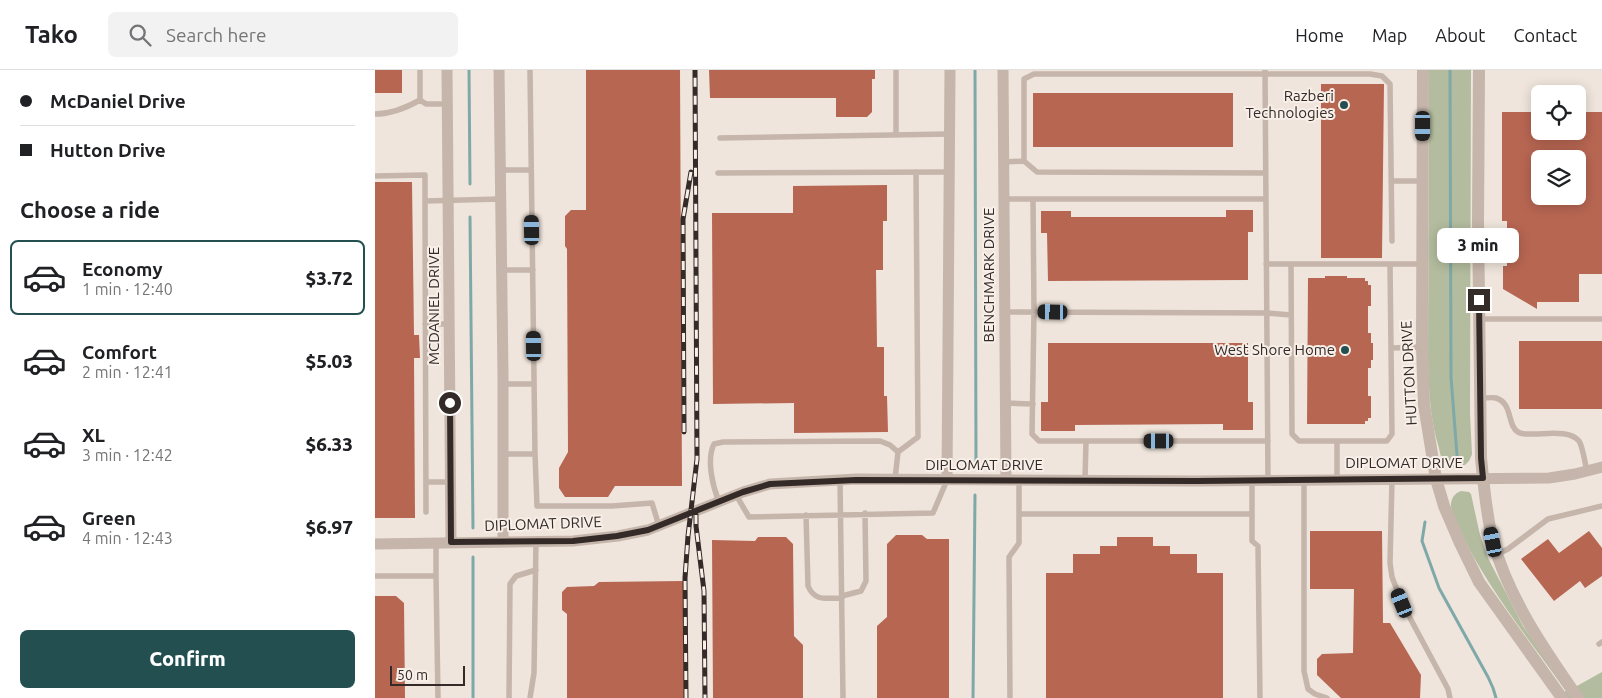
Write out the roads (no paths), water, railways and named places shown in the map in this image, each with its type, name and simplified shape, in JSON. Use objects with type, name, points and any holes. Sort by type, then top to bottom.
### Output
[{"type":"street","name":"MCDANIEL DRIVE","points":[[447,70],[451,542]]},
{"type":"street","points":[[499,70],[503,541]]},
{"type":"street","points":[[947,480],[950,70]]},
{"type":"street","name":"BENCHMARK DRIVE","points":[[1003,70],[1006,480]]},
{"type":"street","name":"HUTTON DRIVE","points":[[1423,70],[1422,347],[1424,405],[1436,479],[1444,506],[1479,582],[1562,698]]},
{"type":"street","points":[[1479,70],[1477,221],[1481,458],[1485,497],[1493,542],[1508,583],[1526,621],[1578,698]]},
{"type":"street","name":"DIPLOMAT DRIVE","points":[[375,544],[573,541],[617,536],[648,530],[736,495],[770,484],[840,480],[1549,478],[1602,467]]},
{"type":"lane","points":[[420,70],[420,100]]},
{"type":"lane","points":[[530,70],[537,506],[612,506],[652,503],[659,526]]},
{"type":"lane","points":[[896,70],[896,135]]},
{"type":"lane","points":[[1024,162],[1024,79],[1034,74],[1265,72],[1370,74],[1382,76],[1390,84],[1392,241]]},
{"type":"lane","points":[[1265,72],[1268,480]]},
{"type":"lane","points":[[420,100],[426,104],[447,104]]},
{"type":"lane","points":[[375,114],[387,114],[420,100]]},
{"type":"lane","points":[[721,138],[949,134]]},
{"type":"lane","points":[[1003,162],[1024,162],[1037,172],[1265,172]]},
{"type":"lane","points":[[500,170],[531,170]]},
{"type":"lane","points":[[895,480],[898,452],[918,437],[916,172]]},
{"type":"lane","points":[[719,173],[949,172]]},
{"type":"lane","points":[[375,176],[425,175],[426,512]]},
{"type":"lane","points":[[1391,181],[1423,181]]},
{"type":"lane","points":[[425,201],[500,199]]},
{"type":"lane","points":[[1003,199],[1266,199]]},
{"type":"lane","points":[[1033,199],[1032,434],[1039,441],[1267,441]]},
{"type":"lane","points":[[1266,264],[1422,264]]},
{"type":"lane","points":[[1291,264],[1292,434],[1299,440],[1387,441],[1392,434],[1390,264]]},
{"type":"lane","points":[[501,270],[533,270]]},
{"type":"lane","points":[[1004,312],[1267,313],[1291,315]]},
{"type":"lane","points":[[1479,319],[1602,319]]},
{"type":"lane","points":[[425,324],[449,324]]},
{"type":"lane","points":[[1391,348],[1422,347]]},
{"type":"lane","points":[[503,384],[534,384]]},
{"type":"lane","points":[[1480,399],[1496,398],[1504,404],[1518,432],[1526,434],[1565,434],[1574,437],[1580,442],[1587,471]]},
{"type":"lane","points":[[1005,404],[1033,404]]},
{"type":"lane","points":[[719,502],[713,486],[711,451],[714,444],[723,442],[880,441],[890,445],[898,452]]},
{"type":"lane","points":[[1085,480],[1086,441]]},
{"type":"lane","points":[[1337,441],[1337,479]]},
{"type":"lane","points":[[503,454],[535,454]]},
{"type":"lane","points":[[1392,479],[1390,563],[1392,578],[1402,603],[1448,689],[1450,698]]},
{"type":"lane","points":[[840,480],[843,698]]},
{"type":"lane","points":[[736,495],[749,517],[933,512],[947,480]]},
{"type":"lane","points":[[1010,698],[1009,557],[1019,543],[1019,480]]},
{"type":"lane","points":[[1252,480],[1252,541],[1259,546],[1260,698]]},
{"type":"lane","points":[[1304,480],[1304,671],[1309,688],[1315,694],[1327,698]]},
{"type":"lane","points":[[426,482],[450,482]]},
{"type":"lane","points":[[1498,554],[1508,549],[1549,519],[1601,508]]},
{"type":"lane","points":[[806,515],[808,586],[811,593],[818,598],[842,597],[861,591],[866,581],[865,513]]},
{"type":"lane","points":[[1019,514],[1252,514]]},
{"type":"lane","points":[[530,698],[534,673],[536,541]]},
{"type":"lane","points":[[435,542],[438,698]]},
{"type":"lane","points":[[509,698],[510,584],[516,576],[536,570]]},
{"type":"lane","points":[[375,576],[436,576]]},
{"type":"waterway","points":[[469,70],[470,184]]},
{"type":"waterway","points":[[975,70],[976,464]]},
{"type":"waterway","points":[[1450,70],[1451,377],[1457,455]]},
{"type":"waterway","points":[[470,217],[473,528]]},
{"type":"waterway","points":[[973,698],[975,495]]},
{"type":"waterway","points":[[1425,522],[1422,541],[1439,588],[1488,677],[1496,698]]},
{"type":"waterway","points":[[473,557],[473,698]]},
{"type":"railway","points":[[686,698],[685,578],[697,459],[695,70]]},
{"type":"railway","points":[[684,432],[683,219],[691,172]]},
{"type":"railway","points":[[696,515],[704,591],[705,698]]},
{"type":"place","name":"Razberi Technologies","points":[[1344,105]]},
{"type":"place","name":"West Shore Home","points":[[1345,350]]}]
